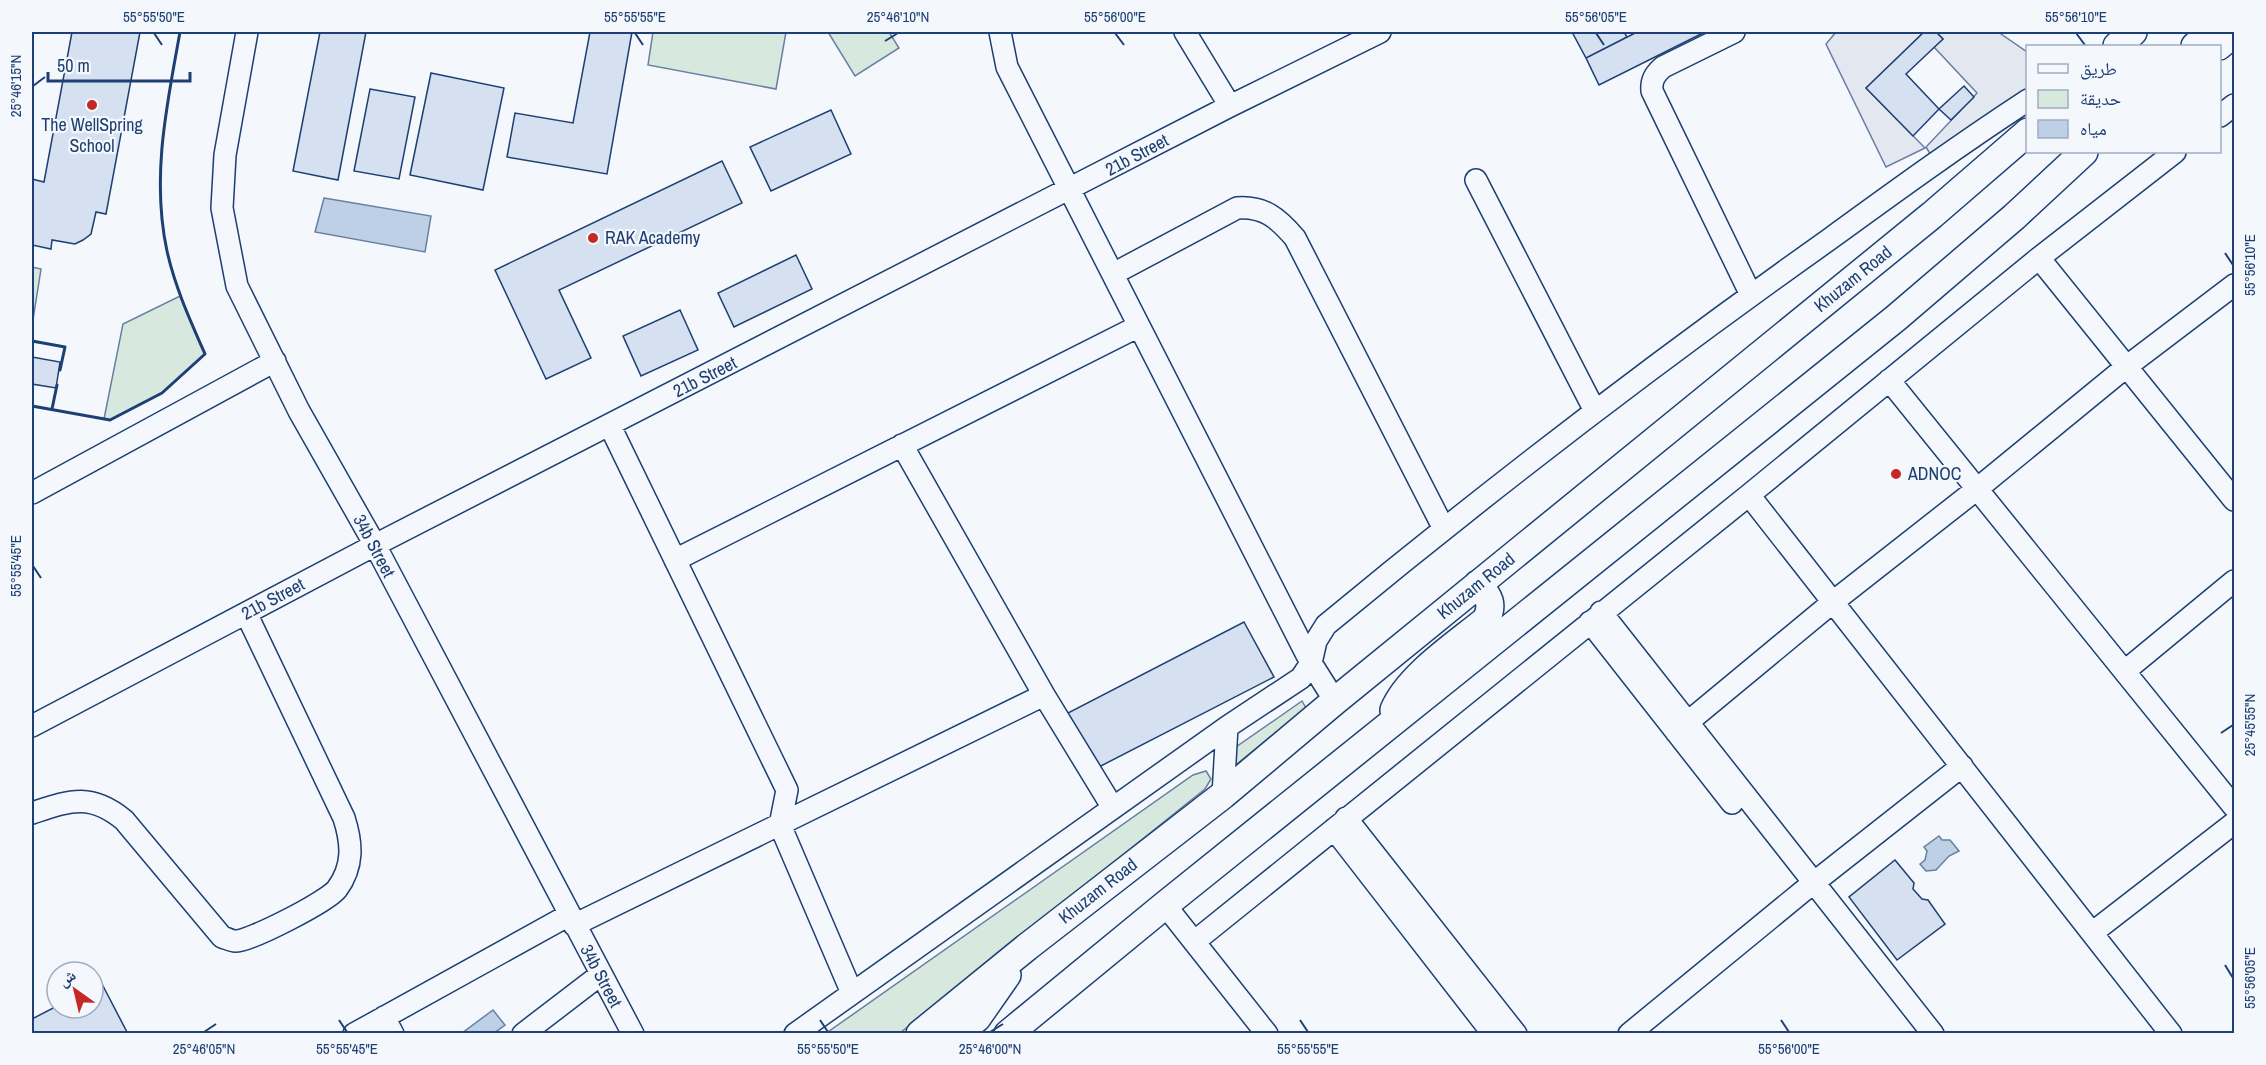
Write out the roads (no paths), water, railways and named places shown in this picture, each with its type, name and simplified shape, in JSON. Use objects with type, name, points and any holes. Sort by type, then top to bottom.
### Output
[{"type":"main road","points":[[2118,45],[2133,32]]},
{"type":"main road","points":[[2196,45],[2210,32]]},
{"type":"main road","name":"Khuzam Road","points":[[920,1034],[1027,947],[1223,795],[1335,700],[1923,222],[2026,134]]},
{"type":"main road","points":[[1008,1034],[1165,904],[1896,318],[2014,217],[2083,153]]},
{"type":"main road","points":[[1389,725],[1400,695],[1486,620],[1491,610],[1489,600],[1478,584]]},
{"type":"main road","points":[[957,1034],[977,1018],[1027,947]]},
{"type":"street","name":"34b Street","points":[[248,32],[225,155],[222,208],[237,286],[299,411],[375,545],[633,1034]]},
{"type":"street","points":[[1000,32],[1008,67],[1311,663],[1335,700]]},
{"type":"street","points":[[1185,32],[1230,106]]},
{"type":"street","name":"21b Street","points":[[32,726],[375,545],[1230,106],[1380,32]]},
{"type":"street","points":[[1734,32],[1664,67],[1652,82],[1652,91],[1751,295]]},
{"type":"street","points":[[2221,48],[2235,37]]},
{"type":"street","points":[[795,1034],[1227,727],[1301,678],[1311,663],[1316,641],[1326,625],[1444,529],[1595,411],[1751,295],[2026,101]]},
{"type":"street","points":[[2221,115],[2235,105]]},
{"type":"street","points":[[2014,217],[2093,153]]},
{"type":"street","points":[[1194,942],[2039,258],[2174,153]]},
{"type":"street","points":[[1476,180],[1595,411]]},
{"type":"street","points":[[1113,274],[1237,208],[1251,207],[1269,214],[1286,227],[1295,238],[1444,529]]},
{"type":"street","points":[[2039,258],[2235,500]]},
{"type":"street","points":[[1682,728],[1833,602],[1977,489],[2126,367],[2235,285]]},
{"type":"street","points":[[675,560],[1139,326]]},
{"type":"street","points":[[32,493],[275,361]]},
{"type":"street","points":[[1889,380],[2235,807]]},
{"type":"street","points":[[610,426],[787,790],[780,825],[852,993]]},
{"type":"street","points":[[902,445],[1044,695],[1113,808]]},
{"type":"street","points":[[1749,495],[2167,1032]]},
{"type":"street","points":[[2125,671],[2235,580]]},
{"type":"street","points":[[32,813],[68,801],[89,801],[111,810],[124,820],[222,937],[234,942],[248,939],[324,901],[337,889],[351,861],[350,837],[344,818],[246,613]]},
{"type":"street","points":[[1595,617],[1808,888],[1933,1034]]},
{"type":"street","points":[[354,1034],[389,1025],[571,920],[780,825],[1044,695]]},
{"type":"street","points":[[1223,795],[1227,727]]},
{"type":"street","points":[[1629,1034],[1962,766]]},
{"type":"street","points":[[1340,823],[1493,1034]]},
{"type":"street","points":[[1340,823],[1516,1034]]},
{"type":"street","points":[[2092,933],[2235,823]]},
{"type":"street","points":[[1165,904],[1267,1034]]},
{"type":"street","points":[[523,1034],[600,975]]},
{"type":"water","points":[[324,198],[431,216],[425,252],[315,232]]},
{"type":"water","points":[[1939,836],[1942,840],[1950,840],[1959,851],[1949,856],[1936,870],[1926,871],[1920,864],[1925,860],[1927,851],[1924,847]]},
{"type":"water","points":[[493,1010],[505,1025],[494,1033],[462,1033]]},
{"type":"place","name":"The WellSpring School","points":[[92,105]]},
{"type":"place","name":"RAK Academy","points":[[593,238]]},
{"type":"place","name":"ADNOC","points":[[1896,474]]}]
